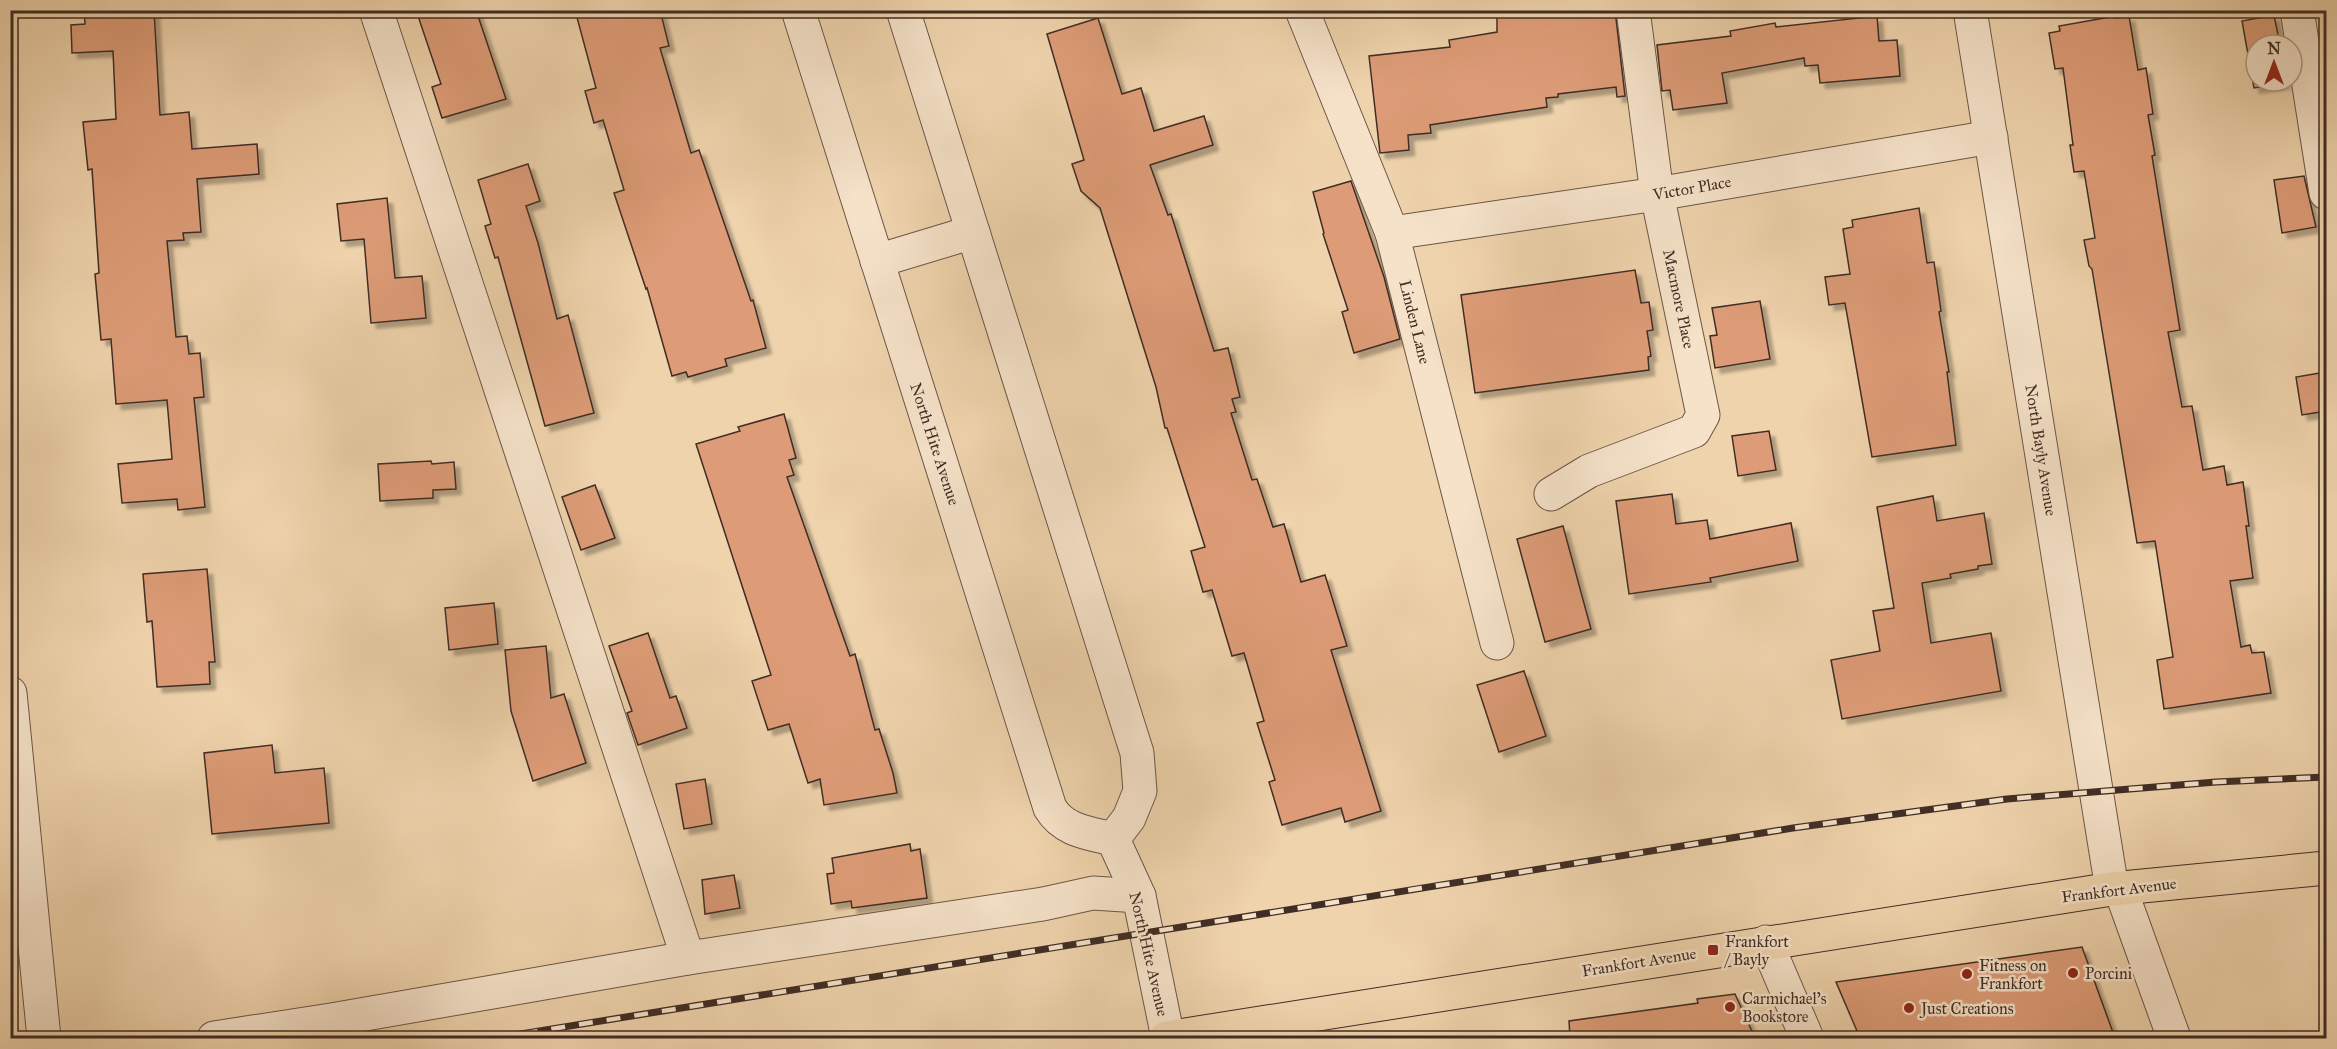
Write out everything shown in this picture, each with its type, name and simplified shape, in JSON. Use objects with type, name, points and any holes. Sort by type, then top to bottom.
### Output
[{"type":"main road","name":"Frankfort Avenue","points":[[1167,1038],[1282,1029],[1766,942],[2116,888],[2326,868]]},
{"type":"street","points":[[376,10],[688,958]]},
{"type":"street","name":"North Hite Avenue","points":[[798,10],[1050,808],[1057,820],[1073,828],[1113,839],[1139,896],[1167,1038]]},
{"type":"street","points":[[903,10],[1137,753],[1140,791],[1129,818],[1113,839]]},
{"type":"street","name":"Linden Lane","points":[[1302,10],[1392,233],[1497,643]]},
{"type":"street","name":"Macmore Place","points":[[1551,494],[1589,471],[1694,431],[1703,415],[1657,194],[1633,10]]},
{"type":"street","name":"North Bayly Avenue","points":[[1970,10],[2116,888],[2174,1038]]},
{"type":"street","points":[[2297,10],[2326,193]]},
{"type":"street","name":"Victor Place","points":[[1392,233],[1657,194],[1991,137]]},
{"type":"street","points":[[877,261],[973,232]]},
{"type":"street","points":[[10,693],[44,1038]]},
{"type":"street","points":[[214,1038],[688,958],[1043,904],[1093,893],[1139,896]]},
{"type":"street","points":[[1766,942],[1807,1038]]},
{"type":"building","points":[[84,10],[154,10],[160,115],[189,112],[192,149],[257,144],[259,174],[197,179],[201,232],[183,233],[184,240],[167,241],[176,337],[187,336],[189,354],[200,353],[204,397],[194,398],[205,507],[178,510],[177,499],[122,503],[118,464],[172,459],[167,400],[116,404],[111,339],[101,340],[95,274],[99,273],[92,169],[88,170],[83,122],[116,119],[113,51],[72,53],[71,25],[85,24]]},
{"type":"building","points":[[416,10],[476,10],[506,99],[442,118],[432,87],[441,84]]},
{"type":"building","points":[[575,10],[660,10],[669,46],[660,48],[691,153],[699,150],[751,301],[753,300],[766,348],[725,359],[727,366],[688,377],[686,372],[672,376],[647,288],[614,193],[624,190],[603,120],[594,123],[585,91],[596,88]]},
{"type":"building","points":[[1497,10],[1615,10],[1625,96],[1617,97],[1616,87],[1558,94],[1558,97],[1546,98],[1547,107],[1430,125],[1431,133],[1408,135],[1409,150],[1380,153],[1369,56],[1450,47],[1449,40],[1497,32]]},
{"type":"building","points":[[2274,15],[2278,33],[2244,33],[2242,21]]},
{"type":"building","points":[[1877,16],[1879,41],[1897,40],[1900,76],[1820,83],[1818,65],[1805,66],[1804,58],[1722,73],[1727,103],[1673,110],[1670,90],[1662,91],[1657,45],[1731,36],[1730,31],[1775,23],[1776,27]]},
{"type":"building","points":[[2116,16],[2116,18],[2129,16],[2138,70],[2146,68],[2153,114],[2148,115],[2155,155],[2152,156],[2180,330],[2168,332],[2182,407],[2192,406],[2203,470],[2224,466],[2227,485],[2243,482],[2253,578],[2230,581],[2241,647],[2250,645],[2252,653],[2264,652],[2271,693],[2164,709],[2157,660],[2173,657],[2155,541],[2137,543],[2092,269],[2089,266],[2084,240],[2095,238],[2084,171],[2074,172],[2070,145],[2073,145],[2063,68],[2055,69],[2049,33],[2060,31],[2059,26]]},
{"type":"building","points":[[1098,18],[1122,94],[1141,88],[1154,131],[1204,116],[1213,145],[1150,165],[1168,215],[1171,214],[1214,351],[1228,348],[1240,397],[1232,399],[1236,412],[1231,413],[1252,480],[1257,479],[1273,527],[1284,524],[1301,582],[1325,575],[1347,646],[1331,650],[1381,811],[1345,822],[1341,808],[1282,825],[1269,782],[1275,780],[1257,723],[1264,721],[1244,653],[1232,656],[1212,590],[1203,592],[1191,551],[1205,547],[1167,428],[1165,428],[1156,387],[1100,208],[1081,191],[1072,164],[1084,160],[1047,34]]},
{"type":"building","points":[[528,164],[540,201],[526,206],[557,319],[568,315],[594,413],[545,426],[498,257],[495,258],[485,226],[491,224],[478,180]]},
{"type":"building","points":[[2304,176],[2316,227],[2282,233],[2274,180]]},
{"type":"building","points":[[1351,181],[1384,277],[1400,339],[1354,353],[1342,312],[1348,310],[1323,234],[1313,192]]},
{"type":"building","points":[[387,198],[395,278],[422,276],[426,318],[371,323],[364,239],[341,241],[337,204]]},
{"type":"building","points":[[1919,208],[1927,263],[1934,262],[1956,445],[1872,457],[1845,303],[1829,305],[1825,277],[1850,274],[1843,229],[1853,227],[1852,220]]},
{"type":"building","points":[[1635,270],[1641,303],[1649,302],[1653,330],[1647,331],[1651,356],[1648,357],[1649,370],[1475,393],[1461,295]]},
{"type":"building","points":[[1760,301],[1770,359],[1715,368],[1710,336],[1717,335],[1712,308]]},
{"type":"building","points":[[2326,372],[2326,411],[2302,415],[2296,377]]},
{"type":"building","points":[[784,414],[796,458],[789,460],[794,475],[787,477],[850,656],[855,654],[875,730],[879,729],[897,793],[824,805],[820,779],[808,783],[789,724],[768,730],[752,681],[771,675],[696,444],[740,431],[738,427]]},
{"type":"building","points":[[1769,431],[1776,470],[1738,476],[1732,436]]},
{"type":"building","points":[[431,461],[432,464],[454,462],[456,489],[433,490],[433,498],[380,501],[378,464]]},
{"type":"building","points":[[595,485],[615,538],[581,550],[562,497]]},
{"type":"building","points":[[1672,494],[1676,524],[1707,520],[1710,539],[1791,523],[1798,561],[1710,578],[1711,582],[1629,594],[1616,501]]},
{"type":"building","points":[[1933,496],[1937,521],[1984,513],[1992,564],[1950,574],[1951,578],[1922,583],[1931,643],[1991,633],[2001,691],[1842,719],[1831,660],[1880,651],[1873,611],[1894,608],[1877,507]]},
{"type":"building","points":[[1563,526],[1591,629],[1545,642],[1517,539]]},
{"type":"building","points":[[207,569],[215,662],[209,662],[210,684],[157,687],[152,621],[147,622],[143,574]]},
{"type":"building","points":[[494,603],[498,644],[449,650],[445,608]]},
{"type":"building","points":[[648,633],[670,698],[676,696],[687,728],[638,745],[627,713],[632,711],[609,646]]},
{"type":"building","points":[[546,646],[551,698],[564,694],[586,763],[533,781],[511,711],[505,650]]},
{"type":"building","points":[[1524,671],[1546,736],[1499,752],[1477,685]]},
{"type":"building","points":[[272,745],[275,773],[324,768],[329,823],[212,834],[204,753]]},
{"type":"building","points":[[705,779],[712,824],[684,829],[676,784]]},
{"type":"building","points":[[910,844],[911,851],[920,849],[927,898],[852,908],[851,901],[831,904],[827,874],[834,873],[832,858]]},
{"type":"building","points":[[734,875],[740,908],[705,914],[702,880]]},
{"type":"building","points":[[2082,947],[2115,1038],[1860,1038],[1836,982]]},
{"type":"building","points":[[1735,994],[1755,1038],[1570,1038],[1569,1021],[1698,1003],[1697,999]]},
{"type":"railway","points":[[496,1038],[1793,828],[2007,799],[2216,782],[2326,777]]},
{"type":"place","name":"Frankfort / Bayly","points":[[1713,950]]},
{"type":"place","name":"Porcini","points":[[2073,973]]},
{"type":"place","name":"Fitness on Frankfort","points":[[1967,974]]},
{"type":"place","name":"Carmichael's Bookstore","points":[[1730,1007]]},
{"type":"place","name":"Just Creations","points":[[1909,1008]]}]
